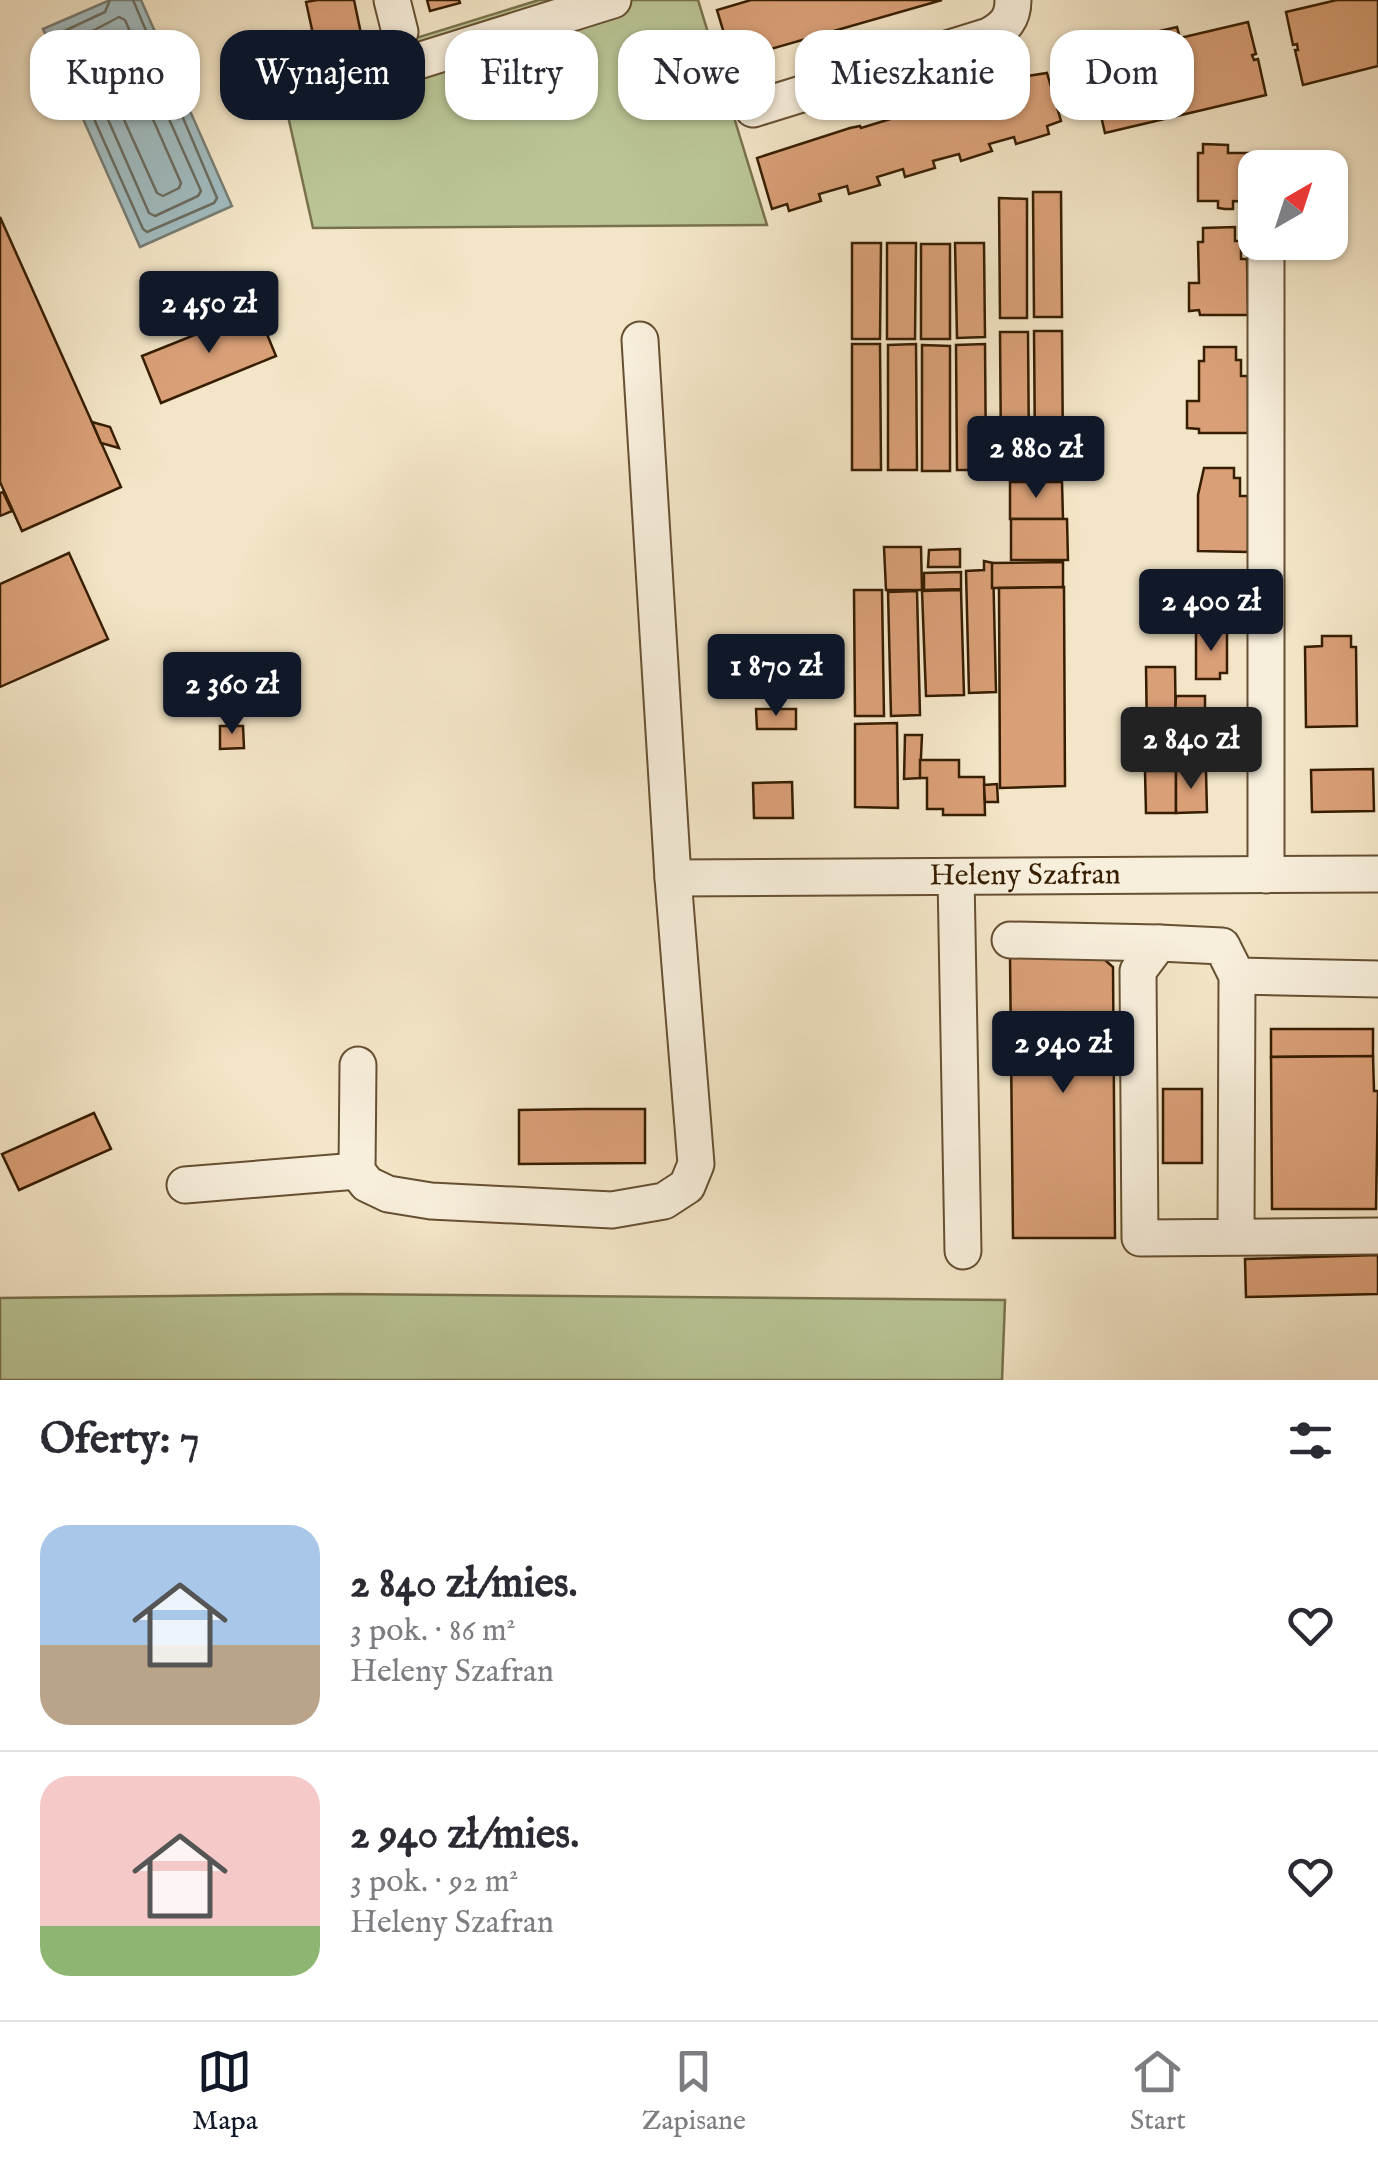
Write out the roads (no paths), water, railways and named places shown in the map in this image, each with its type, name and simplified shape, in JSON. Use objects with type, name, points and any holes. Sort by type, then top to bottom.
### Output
[{"type":"street","points":[[425,59],[614,0]]},
{"type":"street","points":[[775,102],[989,36],[1004,28],[1013,12],[1013,0]]},
{"type":"street","points":[[1266,260],[1266,875]]},
{"type":"street","points":[[358,1065],[356,1171],[366,1184],[388,1194],[612,1210],[664,1201],[687,1186],[696,1164],[673,878],[640,340]]},
{"type":"street","name":"Heleny Szafran","points":[[673,878],[1378,874]]},
{"type":"street","points":[[956,877],[963,1252]]},
{"type":"street","points":[[1010,940],[1222,946],[1236,976],[1236,1236]]},
{"type":"street","points":[[1159,943],[1138,971],[1140,1238],[1378,1236]]},
{"type":"street","points":[[1236,976],[1378,978]]},
{"type":"street","points":[[185,1186],[356,1171]]},
{"type":"water","points":[[110,0],[141,0],[154,30],[43,30]]},
{"type":"water","points":[[83,120],[194,120],[232,206],[140,247]]}]
